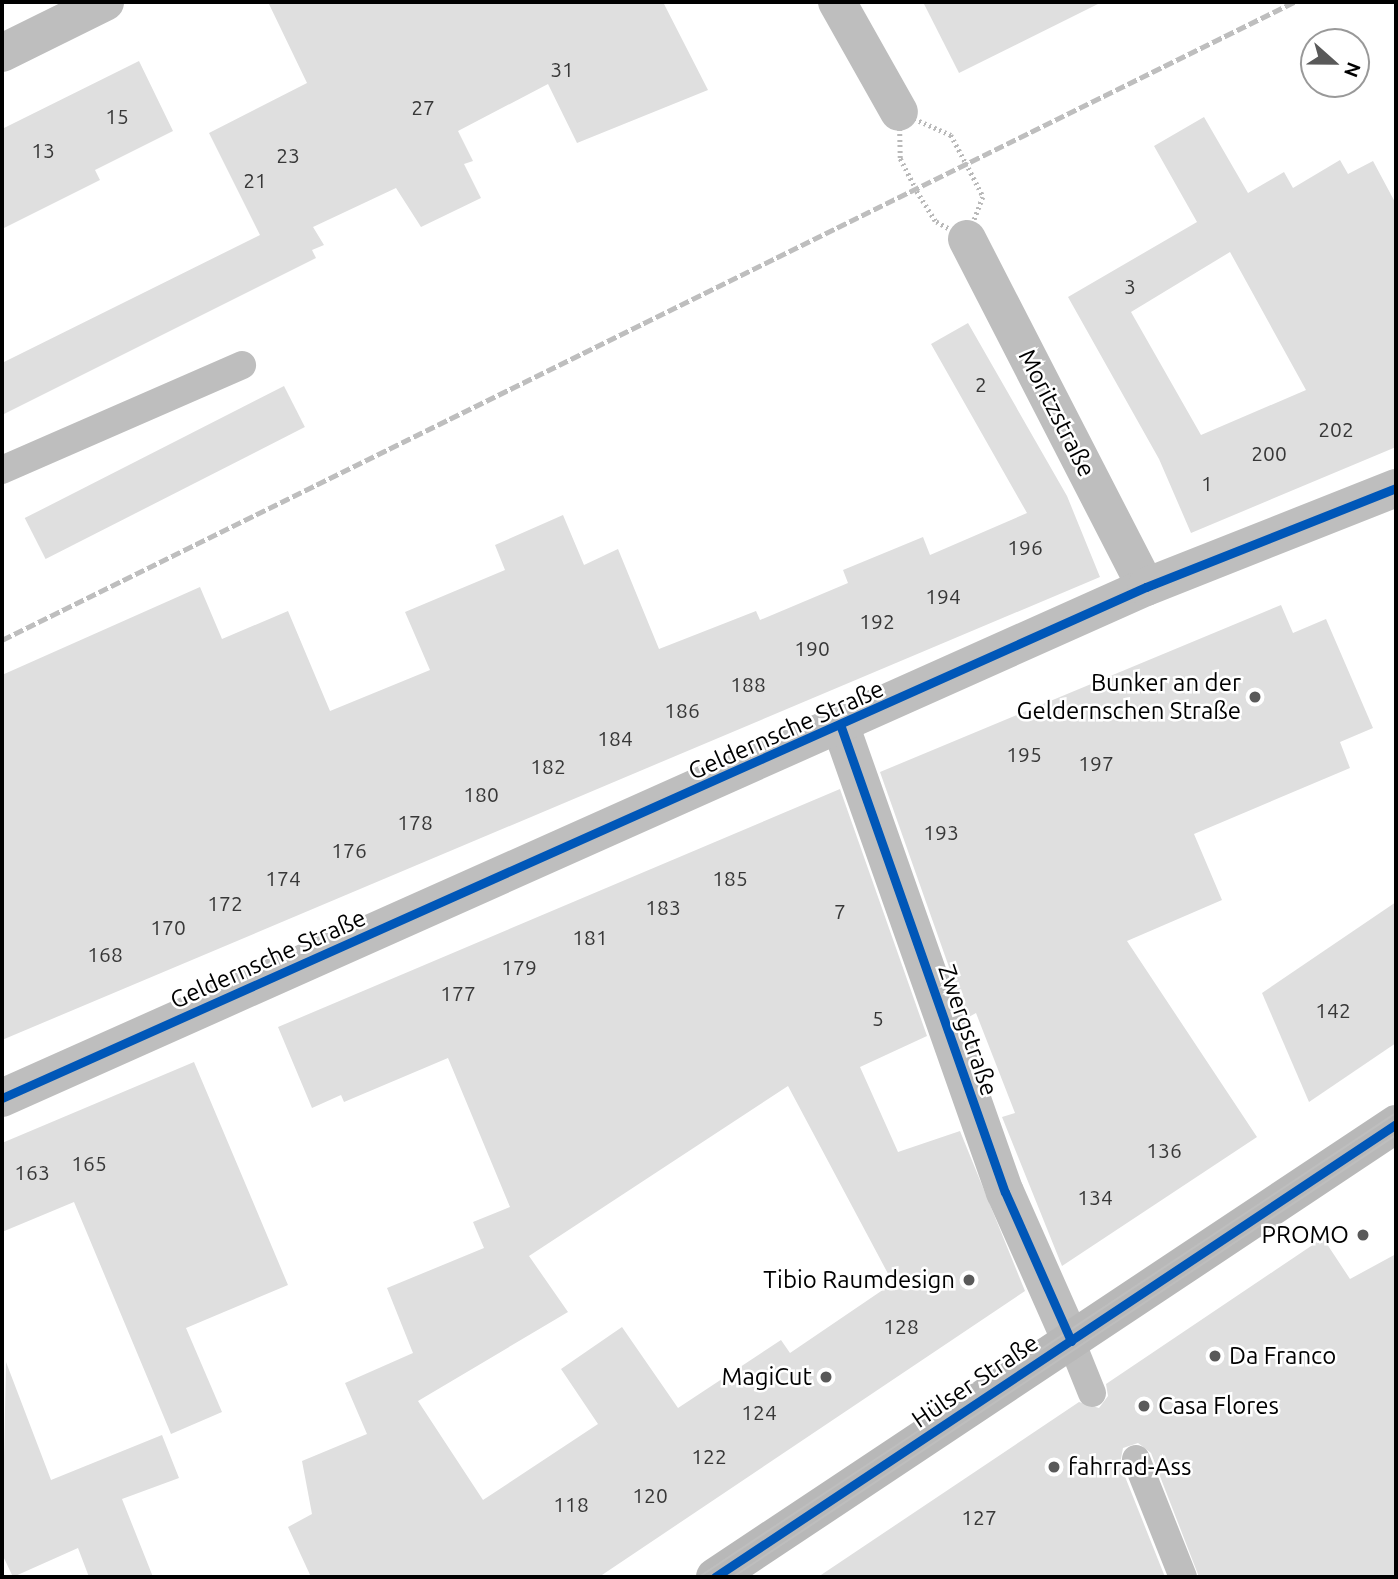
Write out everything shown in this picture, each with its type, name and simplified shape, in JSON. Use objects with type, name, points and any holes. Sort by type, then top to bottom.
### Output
[{"type":"street","points":[[2,53],[105,2]]},
{"type":"street","points":[[837,2],[900,112]]},
{"type":"street","name":"Moritzstraße","points":[[967,239],[1146,587]]},
{"type":"street","name":"Geldernsche Straße","points":[[2,1098],[841,727],[1146,587],[1396,488]]},
{"type":"street","name":"Zwergstraße","points":[[841,727],[1005,1192],[1071,1341]]},
{"type":"street","name":"Hülser Straße","points":[[715,1577],[1396,1124]]},
{"type":"lane","points":[[2,470],[242,365]]},
{"type":"lane","points":[[1071,1341],[1092,1393]]},
{"type":"lane","points":[[1136,1459],[1183,1577]]},
{"type":"path","points":[[900,112],[951,135],[984,197],[967,239],[935,221],[916,190],[900,158],[900,112]]},
{"type":"building","points":[[268,2],[663,2],[708,90],[577,143],[548,84],[458,131],[473,161],[464,164],[481,198],[421,227],[396,188],[313,227],[324,245],[312,250],[316,258],[2,415],[2,363],[260,235],[209,133],[307,83]]},
{"type":"building","points":[[923,2],[1102,2],[959,73]]},
{"type":"building","points":[[139,61],[173,131],[95,170],[100,180],[2,229],[2,129]]},
{"type":"building","points":[[1204,117],[1248,193],[1284,172],[1293,188],[1340,160],[1348,174],[1373,161],[1396,204],[1396,447],[1191,533],[1159,459],[1068,297],[1197,222],[1154,146]],"holes":[[[1230,252],[1306,390],[1201,435],[1131,312]]]},
{"type":"building","points":[[968,323],[1067,496],[1100,577],[2,1040],[2,675],[200,587],[222,639],[288,611],[330,711],[430,670],[405,612],[505,570],[495,545],[563,515],[584,565],[618,549],[659,649],[756,611],[760,620],[848,583],[843,570],[923,537],[930,555],[1027,513],[931,344]]},
{"type":"building","points":[[284,386],[305,427],[46,559],[25,518]]},
{"type":"building","points":[[1281,605],[1293,633],[1326,619],[1373,728],[1340,742],[1350,768],[1194,834],[1222,900],[1127,941],[1257,1137],[1062,1266],[1002,1117],[1015,1113],[976,1013],[967,1018],[880,772]]},
{"type":"building","points":[[840,789],[927,1036],[860,1067],[898,1152],[960,1131],[1025,1291],[599,1577],[311,1577],[288,1527],[312,1514],[302,1461],[367,1434],[345,1383],[413,1353],[387,1288],[484,1248],[473,1222],[510,1207],[448,1058],[344,1102],[341,1095],[312,1108],[278,1027]],"holes":[[[788,1086],[893,1283],[790,1353],[781,1340],[678,1408],[622,1327],[561,1369],[598,1424],[483,1500],[418,1401],[568,1312],[529,1256]]]},
{"type":"building","points":[[1396,902],[1396,1043],[1309,1102],[1262,993]]},
{"type":"building","points":[[194,1062],[288,1285],[186,1328],[222,1412],[171,1434],[74,1202],[2,1232],[2,1143]]},
{"type":"building","points":[[1323,1238],[1350,1279],[1396,1254],[1396,1577],[1199,1577],[1151,1453],[1138,1443],[1123,1448],[1120,1464],[1165,1577],[818,1577],[1079,1402],[1099,1408],[1108,1396],[1106,1384]]},
{"type":"building","points":[[6,1362],[51,1480],[162,1435],[179,1478],[122,1499],[153,1577],[89,1577],[78,1548],[13,1577],[2,1554]]},
{"type":"tram line","points":[[699,1577],[1396,1113]]},
{"type":"tram line","points":[[733,1577],[1396,1135]]},
{"type":"railway","points":[[2,640],[1294,2]]},
{"type":"cycle path","points":[[2,1098],[1146,587],[1396,488]]},
{"type":"cycle path","points":[[841,727],[1005,1192],[1071,1341]]},
{"type":"cycle path","points":[[715,1577],[1396,1124]]},
{"type":"place","name":"Bunker an der Geldernschen Straße","points":[[1255,697]]},
{"type":"place","name":"PROMO","points":[[1363,1235]]},
{"type":"place","name":"Tibio Raumdesign","points":[[969,1280]]},
{"type":"place","name":"Da Franco","points":[[1215,1356]]},
{"type":"place","name":"MagiCut","points":[[826,1377]]},
{"type":"place","name":"Casa Flores","points":[[1144,1406]]},
{"type":"place","name":"fahrrad-Ass","points":[[1054,1467]]}]
